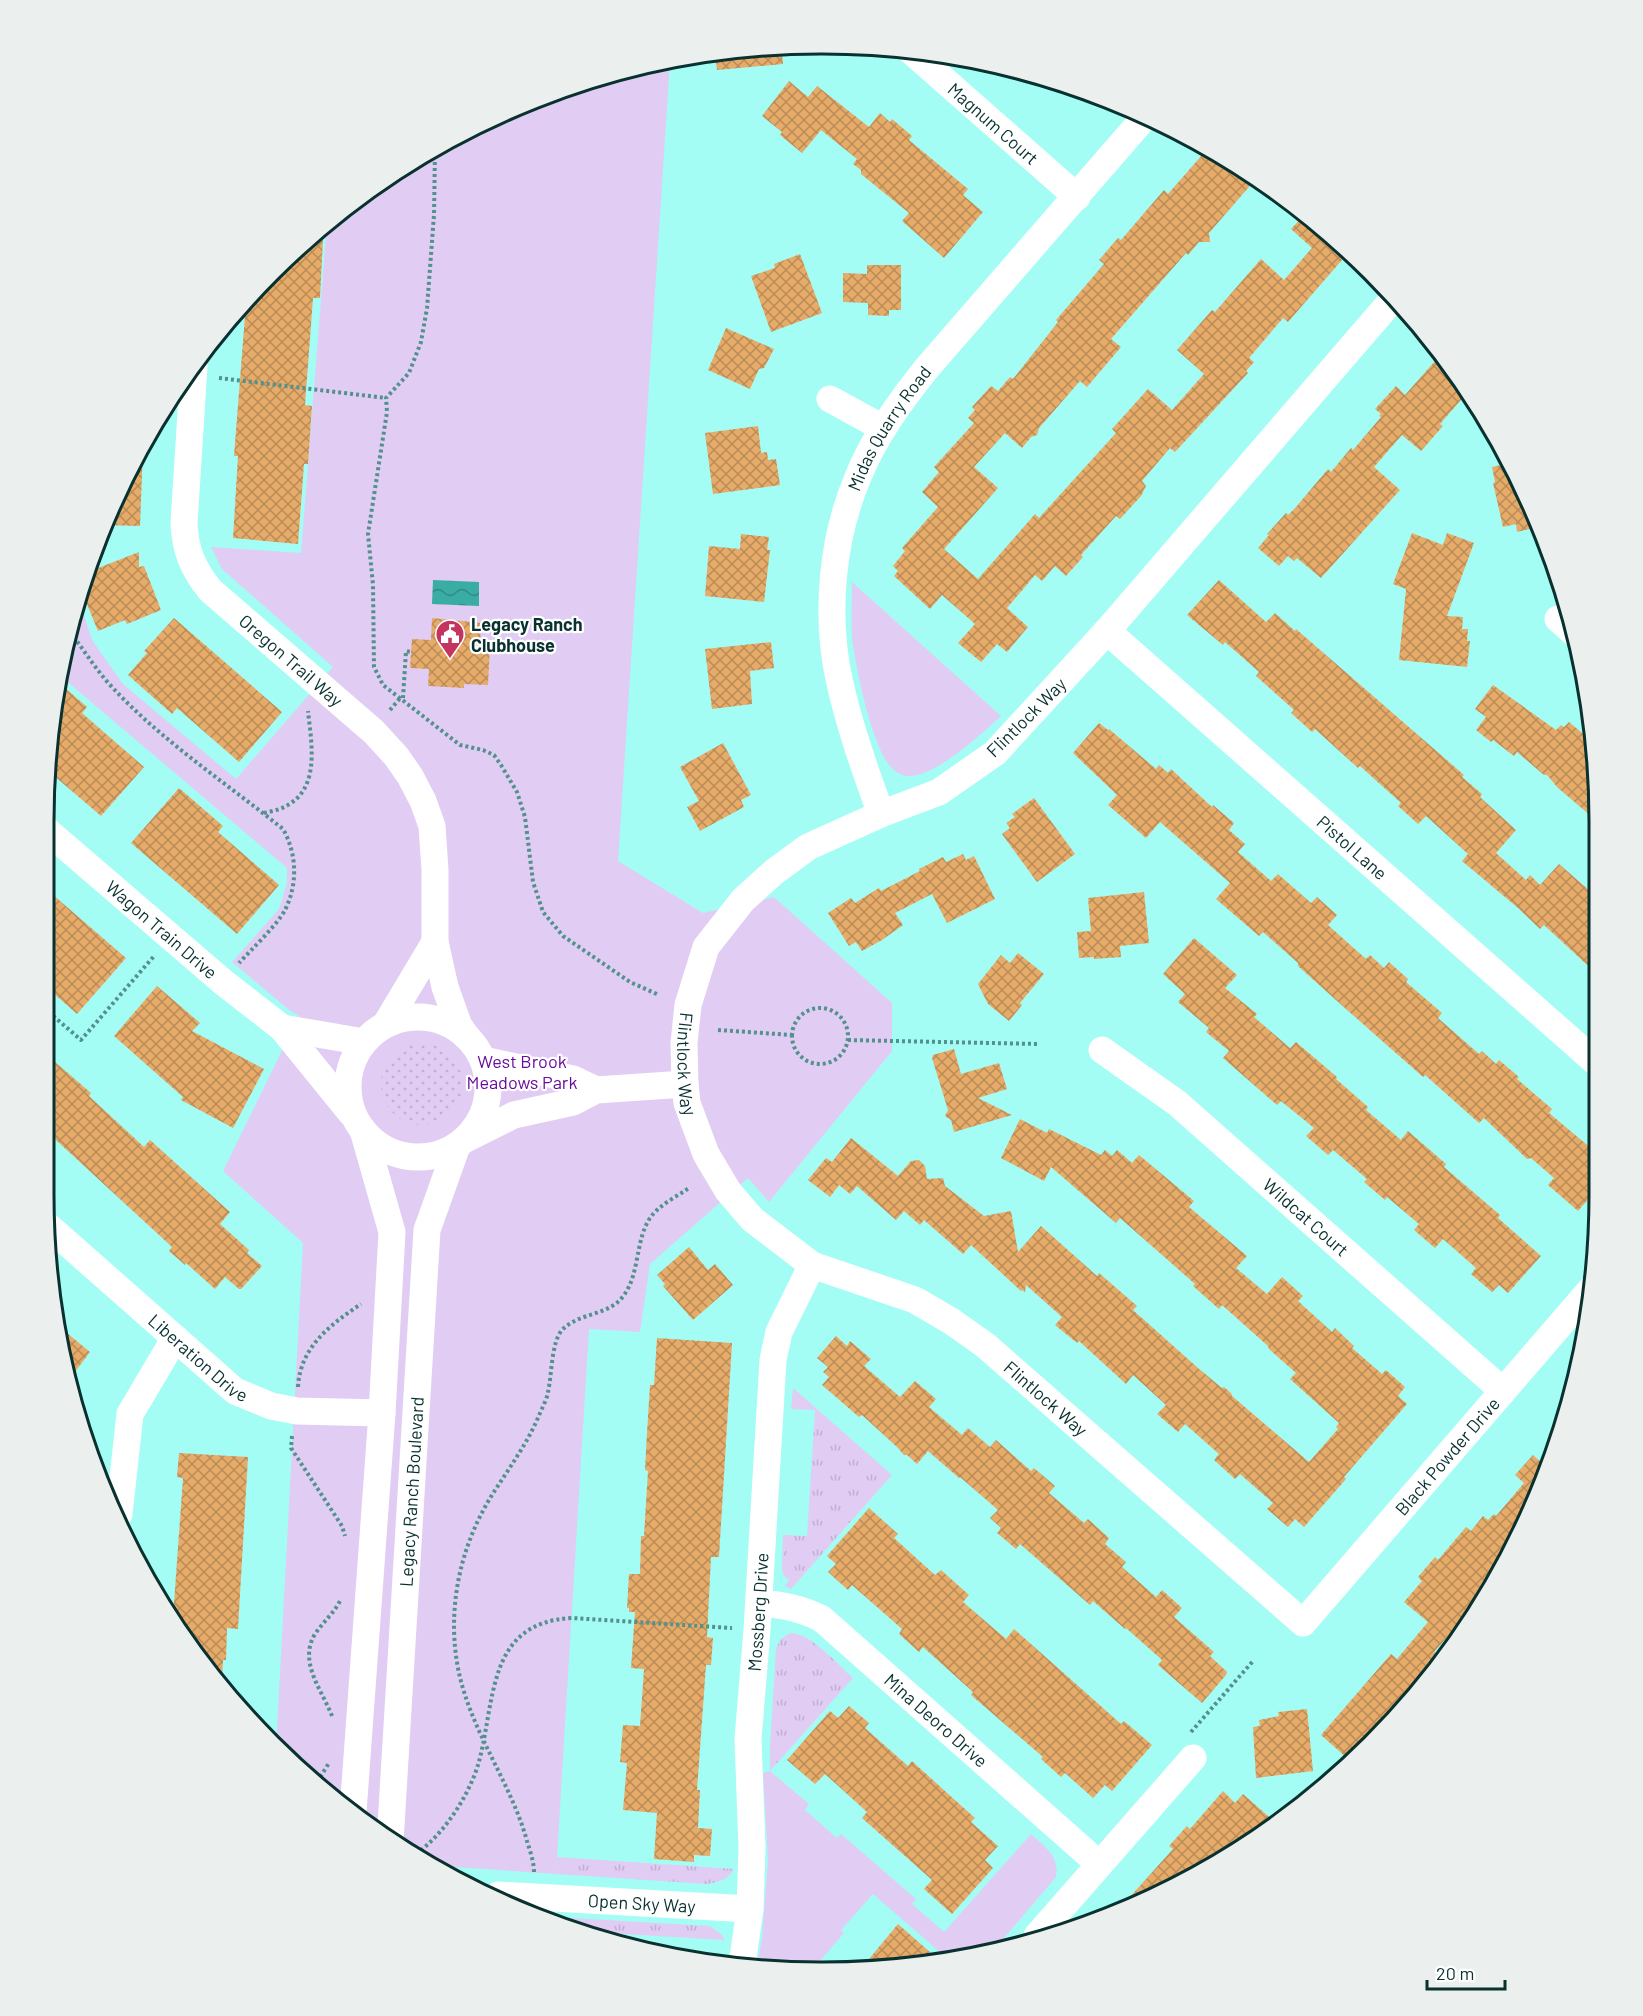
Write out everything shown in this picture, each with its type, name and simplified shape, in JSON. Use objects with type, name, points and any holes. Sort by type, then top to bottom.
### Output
[{"type":"street","name":"Magnum Court","points":[[923,61],[1077,197]]},
{"type":"street","name":"Midas Quarry Road","points":[[881,814],[846,707],[834,649],[833,606],[837,556],[857,477],[883,428],[926,369],[1140,123]]},
{"type":"street","name":"Flintlock Way","points":[[1303,1623],[985,1345],[951,1321],[915,1300],[812,1265],[752,1219],[728,1191],[706,1154],[687,1102],[684,1043],[688,1005],[706,947],[743,900],[774,872],[808,848],[881,814],[939,792],[995,753],[1107,632],[1389,304]]},
{"type":"street","name":"Oregon Trail Way","points":[[203,372],[184,523],[184,542],[190,559],[198,576],[210,590],[374,732],[396,756],[410,776],[423,801],[432,826],[435,870],[435,942],[445,987],[459,1026],[468,1037]]},
{"type":"street","points":[[830,399],[883,428]]},
{"type":"street","name":"Pistol Lane","points":[[1107,632],[1589,1056]]},
{"type":"street","name":"Wagon Train Drive","points":[[54,837],[223,982],[282,1028],[359,1124]]},
{"type":"street","points":[[435,942],[386,1024],[364,1042],[353,1059],[348,1078],[349,1098],[359,1124],[378,1144],[397,1154],[417,1158],[438,1155],[514,1115],[573,1102],[596,1090],[685,1084]]},
{"type":"street","points":[[386,1024],[407,1017],[429,1017],[450,1024],[468,1037],[483,1060],[488,1081],[487,1102],[479,1123],[461,1143]]},
{"type":"street","name":"Wagon Train Drive","points":[[282,1028],[364,1042]]},
{"type":"street","name":"Wildcat Court","points":[[1102,1050],[1177,1103],[1503,1390]]},
{"type":"street","points":[[483,1060],[573,1079],[596,1090]]},
{"type":"street","name":"Legacy Ranch Boulevard","points":[[354,1803],[382,1413],[392,1232],[359,1124]]},
{"type":"street","name":"Legacy Ranch Boulevard","points":[[391,1830],[427,1230],[461,1143]]},
{"type":"street","name":"Liberation Drive","points":[[56,1233],[235,1391],[271,1406],[297,1411],[382,1413]]},
{"type":"street","name":"Mossberg Drive","points":[[743,1957],[750,1910],[752,1848],[748,1739],[758,1617],[773,1360],[779,1332],[812,1265]]},
{"type":"street","name":"Black Powder Drive","points":[[1303,1623],[1581,1300]]},
{"type":"street","points":[[120,1505],[130,1414],[175,1338]]},
{"type":"street","name":"Mina Deoro Drive","points":[[758,1617],[784,1605],[806,1611],[822,1619],[1099,1864]]},
{"type":"street","points":[[1043,1929],[1099,1864],[1189,1748]]},
{"type":"street","name":"Open Sky Way","points":[[510,1896],[750,1910]]},
{"type":"path","points":[[435,159],[434,215],[427,308],[421,342],[409,373],[386,398],[387,412],[368,534],[373,585],[374,667],[383,685],[460,745],[494,755],[517,792],[525,817],[533,882],[543,912],[563,936],[630,982],[659,995]]},
{"type":"path","points":[[203,372],[386,398]]},
{"type":"path","points":[[76,640],[111,686],[142,717],[283,829],[290,842],[295,873],[285,911],[235,968]]},
{"type":"path","points":[[385,716],[402,698],[406,651],[411,652]]},
{"type":"path","points":[[264,814],[292,803],[304,789],[311,753],[307,702]]},
{"type":"path","points":[[54,1017],[81,1040],[157,953]]},
{"type":"path","points":[[825,1009],[833,1012],[845,1024],[848,1040],[840,1056],[825,1064],[817,1064],[802,1057],[793,1043],[792,1035],[797,1021],[803,1015],[810,1011],[825,1009]]},
{"type":"path","points":[[718,1030],[792,1035]]},
{"type":"path","points":[[848,1040],[1039,1044]]},
{"type":"path","points":[[535,1869],[522,1824],[467,1700],[459,1674],[454,1639],[455,1591],[474,1528],[490,1497],[530,1436],[540,1414],[548,1394],[556,1341],[562,1331],[573,1322],[616,1305],[632,1282],[644,1230],[649,1220],[656,1212],[689,1188]]},
{"type":"path","points":[[298,1375],[302,1361],[329,1328],[366,1300]]},
{"type":"path","points":[[292,1439],[291,1448],[342,1526],[347,1542]]},
{"type":"path","points":[[336,1725],[310,1667],[308,1655],[310,1644],[317,1631],[327,1622],[342,1597]]},
{"type":"path","points":[[421,1849],[456,1809],[478,1765],[499,1667],[507,1651],[518,1638],[540,1623],[554,1619],[758,1617]]},
{"type":"path","points":[[1189,1748],[1253,1661]]},
{"type":"path","points":[[321,1777],[332,1760]]},
{"type":"green space","name":"West Brook Meadows Park","points":[[670,70],[618,861],[703,913],[774,897],[892,1003],[892,1051],[769,1202],[748,1178],[650,1264],[640,1332],[589,1329],[556,1874],[452,1867],[395,1833],[354,1803],[315,1772],[277,1735],[303,1243],[223,1171],[299,1016],[232,962],[279,909],[287,883],[287,868],[67,682],[83,613],[92,640],[123,684],[236,779],[333,667],[222,569],[211,547],[301,553],[326,235],[395,183],[482,133],[528,112],[575,95],[623,80]]},
{"type":"green space","points":[[852,582],[1001,716],[959,752],[922,774],[908,776],[895,771],[877,743],[854,650]]},
{"type":"green space","points":[[422,1043],[438,1046],[451,1055],[460,1068],[463,1084],[460,1100],[451,1113],[438,1122],[422,1125],[406,1122],[393,1113],[384,1100],[381,1084],[384,1068],[393,1055],[406,1046]]},
{"type":"green space","points":[[793,1388],[892,1475],[791,1589],[785,1586],[789,1580],[784,1576],[782,1570],[783,1535],[807,1536],[815,1410],[791,1409]]},
{"type":"green space","points":[[790,1633],[798,1634],[815,1644],[853,1678],[770,1771],[776,1648],[781,1639]]},
{"type":"green space","points":[[770,1771],[809,1804],[805,1810],[837,1838],[841,1834],[916,1899],[912,1904],[944,1932],[1031,1834],[1046,1847],[1053,1857],[1056,1863],[1056,1877],[1002,1940],[940,1952],[873,1894],[841,1930],[844,1933],[819,1962],[759,1959],[768,1860],[763,1773]]},
{"type":"green space","points":[[557,1857],[734,1869],[723,1880],[707,1884],[556,1874]]},
{"type":"green space","points":[[566,1918],[710,1926],[725,1940],[615,1934]]},
{"type":"water","points":[[433,580],[479,582],[479,606],[432,604]]},
{"type":"building","points":[[782,56],[783,64],[717,70],[716,62]]},
{"type":"building","points":[[789,81],[808,97],[817,86],[869,127],[880,113],[890,122],[892,119],[912,136],[909,140],[968,189],[963,195],[983,212],[944,258],[902,221],[909,213],[861,174],[861,170],[853,164],[857,159],[821,130],[802,153],[780,135],[782,132],[762,116]]},
{"type":"building","points":[[1202,155],[1251,185],[1209,233],[1210,242],[1199,242],[1188,255],[1186,253],[1111,339],[1121,347],[1087,387],[1080,381],[1039,428],[1037,435],[1031,437],[1022,448],[1005,433],[974,467],[998,488],[944,549],[978,579],[1035,514],[1039,518],[1116,433],[1112,429],[1148,389],[1172,410],[1204,374],[1177,350],[1212,310],[1215,312],[1261,259],[1284,280],[1312,248],[1291,229],[1299,221],[1343,259],[1288,322],[1283,318],[1249,358],[1254,362],[1246,371],[1248,373],[1175,452],[1170,448],[1142,481],[1146,486],[1141,496],[1120,519],[1116,516],[1081,555],[1083,557],[1066,576],[1055,566],[1042,581],[1035,575],[1007,608],[1028,627],[1007,652],[997,644],[981,662],[958,643],[975,624],[942,595],[930,609],[894,576],[898,571],[893,566],[905,551],[902,548],[938,507],[922,492],[939,472],[934,467],[974,423],[968,418],[975,410],[972,407],[991,386],[998,391],[1010,377],[1013,379],[1058,322],[1056,320],[1104,264],[1099,260],[1118,238],[1121,240],[1164,190],[1168,194]]},
{"type":"building","points":[[323,240],[320,298],[313,298],[305,405],[312,406],[308,464],[304,464],[298,544],[233,538],[238,456],[234,456],[245,314],[315,244]]},
{"type":"building","points":[[800,254],[822,313],[771,332],[751,276],[775,268],[774,264]]},
{"type":"building","points":[[867,265],[901,265],[901,310],[889,310],[889,316],[868,315],[868,303],[843,302],[843,273],[867,274]]},
{"type":"building","points":[[726,328],[774,349],[764,368],[759,369],[750,389],[708,370]]},
{"type":"building","points":[[1435,361],[1462,399],[1440,424],[1443,426],[1421,451],[1402,435],[1374,467],[1400,490],[1321,578],[1297,558],[1294,561],[1288,556],[1279,566],[1258,548],[1269,535],[1267,534],[1286,513],[1288,515],[1296,507],[1328,469],[1331,472],[1351,448],[1353,450],[1381,417],[1375,409],[1396,386],[1405,395]]},
{"type":"building","points":[[758,426],[761,453],[767,452],[768,460],[776,459],[780,485],[713,494],[705,433]]},
{"type":"building","points":[[142,465],[140,526],[113,525]]},
{"type":"building","points":[[1501,465],[1531,529],[1517,532],[1516,524],[1503,527],[1493,483],[1495,482],[1492,467]]},
{"type":"building","points":[[1412,533],[1443,545],[1447,533],[1474,543],[1447,616],[1463,617],[1462,629],[1468,629],[1467,641],[1470,641],[1467,667],[1399,660],[1406,589],[1393,584]]},
{"type":"building","points":[[741,534],[769,537],[767,550],[770,550],[764,602],[705,596],[709,546],[740,549]]},
{"type":"building","points":[[139,552],[139,567],[144,566],[161,610],[127,624],[125,620],[98,631],[86,603],[97,568]]},
{"type":"building","points":[[1219,580],[1266,622],[1275,613],[1295,631],[1296,629],[1464,775],[1462,777],[1482,794],[1480,797],[1516,830],[1496,853],[1526,880],[1530,875],[1540,885],[1559,864],[1589,890],[1589,967],[1544,925],[1540,929],[1462,861],[1468,854],[1426,816],[1418,824],[1398,806],[1401,803],[1360,766],[1358,768],[1315,729],[1312,732],[1291,713],[1294,710],[1256,676],[1259,672],[1225,642],[1223,645],[1187,615]]},
{"type":"building","points":[[174,618],[282,712],[239,762],[177,708],[172,714],[128,675],[147,653],[144,651]]},
{"type":"building","name":"Legacy Ranch Clubhouse","points":[[432,618],[481,623],[480,644],[490,644],[488,685],[464,684],[464,688],[428,686],[429,669],[410,668],[412,639],[431,640]]},
{"type":"building","points":[[771,642],[774,668],[750,671],[752,704],[712,709],[705,649]]},
{"type":"building","points":[[1493,685],[1556,730],[1569,722],[1583,734],[1589,814],[1558,788],[1547,775],[1544,775],[1517,752],[1514,756],[1476,730],[1486,717],[1475,709]]},
{"type":"building","points":[[66,689],[87,707],[82,713],[144,767],[101,816],[56,777]]},
{"type":"building","points":[[1099,723],[1156,769],[1159,765],[1168,773],[1171,769],[1212,807],[1213,805],[1234,823],[1229,830],[1245,844],[1238,852],[1271,881],[1278,874],[1311,903],[1317,897],[1337,915],[1328,925],[1366,959],[1370,955],[1384,968],[1389,962],[1408,979],[1406,982],[1442,1013],[1438,1018],[1479,1054],[1482,1051],[1496,1064],[1499,1060],[1519,1077],[1517,1079],[1552,1109],[1549,1113],[1589,1146],[1589,1199],[1578,1211],[1548,1185],[1554,1178],[1531,1158],[1527,1159],[1484,1118],[1479,1123],[1425,1075],[1423,1077],[1263,932],[1259,936],[1216,899],[1230,883],[1160,822],[1146,838],[1108,805],[1117,795],[1073,753]]},
{"type":"building","points":[[723,743],[751,795],[741,800],[744,807],[700,831],[687,807],[699,801],[680,767]]},
{"type":"building","points":[[179,788],[223,826],[218,832],[279,885],[237,934],[131,843]]},
{"type":"building","points":[[1034,798],[1075,854],[1037,882],[1002,834],[1010,828],[1006,823],[1015,817],[1012,814]]},
{"type":"building","points":[[963,854],[966,860],[974,856],[995,899],[947,923],[932,894],[895,913],[903,925],[862,951],[856,942],[849,946],[828,913],[851,898],[855,903],[879,888],[881,891],[943,857],[946,862]]},
{"type":"building","points":[[1144,892],[1149,943],[1120,946],[1121,957],[1079,958],[1077,932],[1091,931],[1088,898]]},
{"type":"building","points":[[54,896],[126,958],[77,1014],[54,994]]},
{"type":"building","points":[[1194,938],[1237,975],[1225,988],[1257,1014],[1254,1017],[1290,1048],[1296,1042],[1337,1077],[1336,1079],[1368,1107],[1366,1110],[1401,1140],[1408,1131],[1446,1164],[1444,1167],[1500,1215],[1498,1218],[1541,1256],[1508,1293],[1499,1285],[1492,1292],[1471,1274],[1476,1268],[1443,1239],[1435,1248],[1414,1230],[1419,1224],[1387,1197],[1385,1200],[1364,1182],[1367,1179],[1333,1150],[1328,1155],[1306,1136],[1314,1128],[1281,1101],[1277,1105],[1223,1058],[1229,1051],[1206,1032],[1209,1028],[1178,1002],[1185,994],[1163,974]]},
{"type":"building","points":[[1018,953],[1044,974],[1020,1003],[1022,1005],[1009,1021],[988,1004],[978,984],[1001,955],[1010,963]]},
{"type":"building","points":[[157,986],[200,1023],[192,1031],[264,1069],[233,1128],[181,1100],[183,1097],[114,1036]]},
{"type":"building","points":[[954,1049],[961,1074],[999,1063],[1007,1089],[978,1098],[1012,1115],[954,1132],[951,1120],[945,1116],[948,1110],[932,1058],[933,1055]]},
{"type":"building","points":[[54,1061],[91,1093],[89,1096],[144,1147],[150,1140],[230,1212],[220,1224],[249,1250],[247,1253],[262,1266],[241,1289],[225,1277],[215,1289],[169,1251],[172,1247],[54,1138]]},
{"type":"building","points":[[1020,1119],[1047,1133],[1049,1129],[1101,1155],[1105,1150],[1112,1156],[1117,1150],[1132,1163],[1139,1155],[1194,1201],[1189,1207],[1247,1256],[1236,1268],[1267,1294],[1282,1277],[1303,1296],[1298,1301],[1332,1332],[1335,1328],[1354,1346],[1352,1348],[1382,1374],[1386,1370],[1405,1387],[1398,1396],[1407,1404],[1304,1527],[1295,1519],[1288,1527],[1267,1509],[1273,1503],[1240,1474],[1235,1479],[1214,1460],[1219,1454],[1185,1424],[1178,1432],[1157,1414],[1166,1405],[1133,1375],[1126,1384],[1079,1341],[1077,1343],[1055,1325],[1062,1317],[1026,1285],[1025,1292],[1021,1291],[971,1245],[963,1254],[924,1220],[920,1225],[904,1211],[896,1220],[857,1186],[850,1194],[839,1185],[830,1197],[808,1180],[826,1158],[832,1162],[851,1138],[898,1176],[911,1161],[919,1160],[925,1166],[927,1179],[943,1178],[945,1186],[984,1216],[1011,1211],[1018,1252],[1041,1226],[1097,1276],[1099,1273],[1137,1306],[1133,1310],[1309,1462],[1338,1429],[1336,1427],[1339,1423],[1290,1379],[1296,1373],[1268,1346],[1222,1305],[1219,1309],[1193,1286],[1195,1284],[1120,1218],[1116,1223],[1051,1167],[1044,1181],[1001,1158]]},
{"type":"building","points":[[689,1247],[708,1270],[715,1264],[733,1285],[693,1320],[663,1286],[665,1284],[657,1275]]},
{"type":"building","points":[[67,1333],[90,1352],[75,1372]]},
{"type":"building","points":[[836,1336],[847,1346],[850,1341],[871,1359],[864,1366],[900,1397],[915,1381],[936,1399],[929,1407],[962,1435],[968,1428],[990,1447],[996,1440],[1031,1471],[1034,1468],[1055,1486],[1049,1493],[1084,1523],[1088,1519],[1109,1538],[1105,1544],[1126,1562],[1122,1567],[1156,1597],[1162,1590],[1182,1608],[1174,1617],[1214,1652],[1210,1656],[1227,1672],[1202,1703],[1158,1665],[1162,1660],[1126,1628],[1093,1601],[1090,1605],[1020,1544],[1016,1549],[997,1533],[1001,1528],[990,1518],[998,1510],[960,1477],[928,1451],[917,1464],[904,1455],[862,1415],[859,1417],[822,1385],[829,1377],[823,1372],[828,1367],[817,1358]]},
{"type":"building","points":[[657,1338],[732,1343],[719,1557],[711,1557],[707,1637],[713,1638],[711,1665],[706,1665],[697,1790],[700,1790],[698,1828],[712,1829],[710,1856],[694,1855],[694,1862],[654,1859],[657,1813],[623,1810],[627,1763],[620,1762],[623,1725],[640,1726],[644,1669],[631,1668],[635,1612],[629,1612],[627,1608],[629,1574],[640,1574],[641,1536],[644,1536],[648,1471],[645,1470],[650,1385],[654,1385]]},
{"type":"building","points":[[179,1453],[248,1457],[238,1629],[227,1628],[226,1660],[223,1660],[222,1674],[174,1606],[183,1478],[177,1477]]},
{"type":"building","points":[[1533,1455],[1541,1462],[1510,1534],[1460,1621],[1434,1652],[1436,1654],[1399,1701],[1345,1756],[1321,1735],[1391,1654],[1397,1659],[1428,1622],[1404,1602],[1422,1581],[1418,1577],[1435,1557],[1438,1560],[1466,1527],[1471,1531],[1483,1516],[1488,1520],[1494,1514],[1496,1516],[1524,1483],[1515,1475]]},
{"type":"building","points":[[869,1508],[898,1534],[894,1538],[935,1575],[941,1570],[969,1595],[963,1602],[1006,1639],[1014,1629],[1121,1724],[1124,1721],[1152,1745],[1112,1791],[1105,1785],[1093,1798],[1065,1773],[1061,1777],[1041,1759],[1043,1757],[971,1695],[973,1692],[923,1647],[919,1652],[899,1634],[902,1629],[852,1585],[848,1590],[828,1572],[836,1564],[827,1556]]},
{"type":"building","points":[[849,1706],[869,1723],[865,1728],[908,1766],[912,1761],[975,1818],[971,1822],[998,1846],[985,1860],[993,1868],[952,1914],[924,1889],[932,1880],[862,1818],[867,1812],[825,1774],[815,1784],[787,1760],[830,1711],[838,1718]]},
{"type":"building","points":[[1307,1709],[1313,1771],[1256,1778],[1253,1727],[1260,1726],[1259,1720],[1279,1716],[1278,1712]]},
{"type":"building","points":[[1223,1791],[1235,1803],[1243,1794],[1269,1817],[1205,1859],[1130,1897],[1173,1849],[1169,1846],[1187,1826],[1190,1829]]},
{"type":"building","points":[[898,1924],[932,1953],[922,1955],[868,1960]]},
{"type":"place","name":"Legacy Ranch Clubhouse","points":[[450,660]]}]
